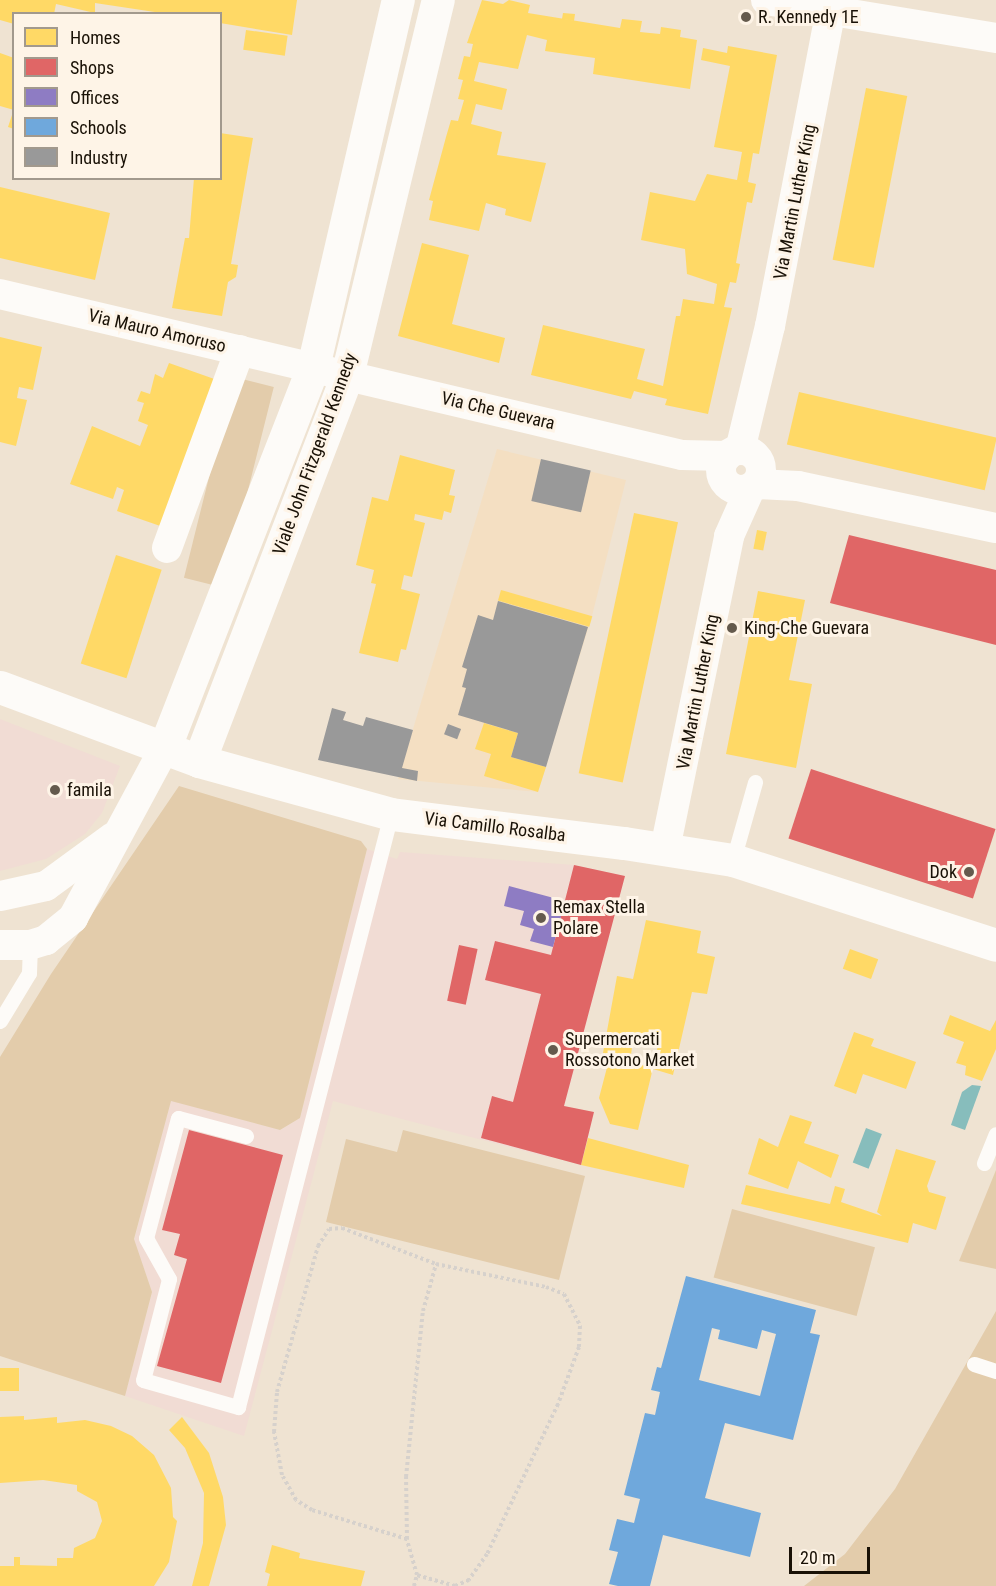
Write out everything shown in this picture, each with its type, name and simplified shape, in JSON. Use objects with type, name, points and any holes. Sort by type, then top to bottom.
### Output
[{"type":"main road","name":"Viale John Fitzgerald Kennedy","points":[[164,749],[313,367],[398,0]]},
{"type":"main road","name":"Viale John Fitzgerald Kennedy","points":[[199,761],[347,375],[438,0]]},
{"type":"main road","name":"Via Camillo Rosalba","points":[[0,687],[199,761],[391,814],[665,849],[734,861],[996,945]]},
{"type":"street","points":[[766,0],[832,5],[996,38]]},
{"type":"street","name":"Via Martin Luther King","points":[[665,849],[729,536],[832,5]]},
{"type":"street","name":"Via Mauro Amoruso","points":[[0,294],[313,367]]},
{"type":"street","points":[[167,548],[240,350]]},
{"type":"street","name":"Via Che Guevara","points":[[313,367],[682,455],[798,486],[996,528]]},
{"type":"street","points":[[0,945],[30,945],[46,940],[72,918],[100,870],[113,837],[164,749]]},
{"type":"street","points":[[0,896],[46,886],[113,837]]},
{"type":"lane","points":[[734,861],[755,782]]},
{"type":"lane","points":[[246,1136],[178,1118],[146,1238],[169,1280],[143,1380],[238,1407],[391,814]]},
{"type":"lane","points":[[0,1021],[29,973],[30,945]]},
{"type":"lane","points":[[984,1163],[996,1134]]},
{"type":"lane","points":[[974,1364],[996,1371]]},
{"type":"path","points":[[407,1539],[312,1510],[296,1500],[282,1475],[274,1432],[277,1392],[318,1246],[329,1229],[342,1228],[436,1264],[511,1278],[564,1294],[580,1326],[579,1347],[558,1404],[513,1506],[469,1580],[455,1586],[417,1575]]},
{"type":"path","points":[[414,1586],[417,1575],[407,1539],[412,1413],[423,1311],[436,1264]]},
{"type":"shaded area","points":[[234,377],[274,387],[224,588],[184,578]]},
{"type":"shaded area","points":[[497,449],[626,480],[592,616],[538,792],[398,779]]},
{"type":"shaded area","name":"famila","points":[[0,719],[120,766],[102,813],[85,834],[46,859],[0,871]]},
{"type":"shaded area","points":[[179,786],[361,841],[367,849],[300,1118],[280,1130],[171,1101],[134,1239],[152,1292],[125,1396],[0,1356],[0,1057],[51,974]]},
{"type":"shaded area","points":[[367,849],[397,859],[400,852],[574,865],[625,876],[551,1158],[333,1101],[244,1436],[125,1396],[152,1292],[134,1240],[171,1100],[280,1130],[300,1118]]},
{"type":"shaded area","points":[[403,1130],[585,1176],[559,1280],[326,1222],[346,1139],[397,1152]]},
{"type":"shaded area","points":[[996,1170],[996,1269],[959,1261]]},
{"type":"shaded area","points":[[732,1209],[875,1247],[857,1316],[714,1278]]},
{"type":"shaded area","points":[[996,1311],[996,1586],[804,1586],[845,1554],[895,1489]]},
{"type":"water","points":[[972,1085],[981,1086],[965,1130],[951,1125],[962,1092]]},
{"type":"water","points":[[866,1128],[882,1134],[869,1169],[853,1163]]},
{"type":"building: Homes","points":[[0,0],[297,0],[292,35],[222,23],[222,12],[155,12],[95,3],[95,12],[56,4],[54,12],[12,12],[12,23],[0,20]]},
{"type":"building: Homes","points":[[482,0],[503,4],[509,0],[530,5],[528,13],[620,28],[622,19],[642,21],[640,32],[660,34],[661,27],[681,30],[680,37],[697,40],[690,89],[593,74],[595,58],[545,51],[547,40],[527,35],[518,69],[479,62],[474,81],[507,89],[502,110],[476,104],[471,124],[502,132],[497,155],[546,163],[531,222],[505,215],[506,209],[486,203],[479,231],[429,220],[433,201],[429,200],[451,120],[458,121],[464,100],[458,99],[463,80],[458,79],[464,56],[470,57],[473,44],[467,43]]},
{"type":"building: Homes","points":[[563,13],[575,14],[574,21],[562,19]]},
{"type":"building: Homes","points":[[246,30],[288,36],[285,56],[243,50]]},
{"type":"building: Homes","points":[[728,46],[777,55],[759,154],[753,153],[748,182],[756,184],[752,203],[747,202],[736,263],[740,264],[736,283],[730,282],[724,307],[732,308],[708,414],[665,405],[667,399],[634,391],[631,399],[531,375],[543,325],[645,349],[637,379],[663,386],[676,316],[680,316],[683,299],[714,304],[717,284],[687,274],[685,249],[641,240],[650,192],[695,201],[707,174],[737,180],[742,152],[714,147],[730,66],[701,60],[703,48],[727,53]]},
{"type":"building: Homes","points":[[0,53],[12,57],[12,109],[0,106]]},
{"type":"building: Homes","points":[[866,88],[907,96],[874,268],[833,260]]},
{"type":"building: Homes","points":[[12,115],[12,128],[8,127]]},
{"type":"building: Homes","points":[[222,133],[253,138],[231,264],[238,265],[236,277],[228,282],[222,316],[172,308],[185,238],[189,238],[194,180],[222,180]]},
{"type":"building: Homes","points":[[0,187],[110,213],[95,280],[0,258]]},
{"type":"building: Homes","points":[[422,243],[469,255],[452,324],[505,338],[499,363],[398,336]]},
{"type":"building: Homes","points":[[0,337],[42,347],[33,390],[19,387],[17,398],[27,400],[16,446],[0,442]]},
{"type":"building: Homes","points":[[169,363],[220,381],[166,528],[117,511],[124,490],[117,487],[113,499],[70,484],[92,426],[140,446],[148,425],[138,421],[144,403],[137,401],[141,391],[150,394],[155,374],[163,378]]},
{"type":"building: Homes","points":[[799,392],[996,437],[985,490],[787,445]]},
{"type":"building: Homes","points":[[400,455],[455,470],[449,495],[455,496],[451,513],[444,511],[442,520],[415,514],[414,520],[425,523],[412,577],[404,575],[401,589],[420,594],[406,650],[401,649],[398,662],[359,653],[376,584],[371,583],[374,570],[356,565],[372,497],[388,501]]},
{"type":"building: Homes","points":[[634,513],[678,522],[623,783],[579,773]]},
{"type":"building: Homes","points":[[757,530],[767,532],[763,551],[753,549]]},
{"type":"building: Homes","points":[[116,555],[162,570],[126,678],[81,663]]},
{"type":"building: Homes","points":[[501,590],[592,616],[589,627],[498,601]]},
{"type":"building: Homes","points":[[758,591],[805,600],[789,680],[812,684],[796,768],[726,754]]},
{"type":"building: Homes","points":[[484,723],[518,733],[511,757],[546,767],[538,792],[484,776],[491,754],[475,749]]},
{"type":"building: Homes","points":[[646,920],[701,931],[697,953],[715,957],[707,994],[692,992],[673,1075],[653,1069],[658,1045],[633,1040],[630,1062],[653,1068],[638,1130],[610,1124],[599,1098],[610,1056],[603,1053],[617,976],[633,979]]},
{"type":"building: Homes","points":[[850,949],[878,959],[871,979],[843,969]]},
{"type":"building: Homes","points":[[950,1015],[990,1031],[996,1020],[996,1049],[982,1081],[965,1075],[966,1066],[956,1063],[964,1042],[943,1034]]},
{"type":"building: Homes","points":[[854,1032],[874,1039],[871,1046],[916,1062],[906,1089],[863,1074],[856,1094],[834,1086]]},
{"type":"building: Homes","points":[[790,1115],[812,1122],[804,1143],[839,1155],[831,1178],[798,1161],[788,1189],[748,1174],[759,1138],[778,1147]]},
{"type":"building: Homes","points":[[588,1138],[689,1165],[684,1188],[581,1165]]},
{"type":"building: Homes","points":[[896,1149],[936,1161],[927,1186],[929,1192],[946,1197],[936,1230],[913,1223],[908,1243],[741,1204],[746,1185],[830,1204],[835,1186],[845,1189],[841,1202],[882,1216],[877,1212]]},
{"type":"building: Homes","points":[[0,1368],[19,1368],[19,1391],[0,1391]]},
{"type":"building: Homes","points":[[24,1416],[24,1420],[57,1417],[57,1423],[85,1420],[111,1426],[132,1436],[154,1455],[171,1488],[173,1517],[177,1521],[169,1562],[154,1586],[0,1586],[0,1566],[14,1566],[14,1557],[20,1557],[20,1565],[57,1566],[57,1558],[73,1558],[74,1548],[95,1538],[102,1521],[97,1502],[77,1491],[77,1485],[43,1480],[0,1483],[0,1417]]},
{"type":"building: Homes","points":[[182,1417],[209,1453],[223,1497],[226,1525],[209,1586],[192,1586],[203,1543],[204,1493],[185,1448],[169,1430]]},
{"type":"building: Homes","points":[[272,1545],[300,1553],[299,1558],[365,1571],[361,1586],[267,1586],[270,1574],[265,1572]]},
{"type":"building: Shops","points":[[849,535],[996,570],[996,645],[830,603]]},
{"type":"building: Shops","points":[[811,769],[996,829],[973,898],[788,838]]},
{"type":"building: Shops","name":"Supermercati Rossotono Market","points":[[574,865],[625,876],[564,1106],[594,1112],[581,1165],[481,1138],[492,1096],[513,1102],[541,994],[485,980],[495,941],[551,955]]},
{"type":"building: Shops","points":[[459,945],[478,949],[466,1005],[447,1001]]},
{"type":"building: Shops","points":[[189,1130],[283,1155],[221,1383],[157,1366],[187,1259],[174,1255],[180,1234],[162,1230]]},
{"type":"building: Offices","name":"Remax Stella Polare","points":[[509,886],[565,901],[553,947],[530,941],[534,929],[520,925],[524,911],[504,906]]},
{"type":"building: Schools","points":[[686,1276],[816,1310],[810,1333],[820,1335],[793,1440],[725,1423],[705,1498],[761,1513],[750,1557],[663,1535],[650,1586],[618,1586],[609,1584],[618,1552],[609,1550],[617,1519],[634,1523],[640,1499],[624,1495],[645,1413],[655,1415],[660,1392],[651,1390],[657,1367],[661,1368]],"holes":[[[712,1328],[720,1330],[718,1339],[757,1349],[762,1330],[776,1334],[760,1396],[699,1380]]]},
{"type":"building: Industry","points":[[541,459],[591,470],[581,512],[531,501]]},
{"type":"building: Industry","points":[[498,601],[588,627],[546,767],[511,757],[518,733],[458,715],[466,688],[462,687],[467,669],[462,667],[478,615],[493,620]]},
{"type":"building: Industry","points":[[332,708],[346,712],[343,720],[363,726],[366,717],[413,730],[402,768],[418,771],[417,781],[318,760]]},
{"type":"building: Industry","points":[[448,724],[461,729],[457,739],[444,734]]},
{"type":"place","name":"R. Kennedy 1E","points":[[746,17]]},
{"type":"place","name":"King-Che Guevara","points":[[732,628]]},
{"type":"place","name":"famila","points":[[55,790]]},
{"type":"place","name":"Dok","points":[[969,872]]},
{"type":"place","name":"Remax Stella Polare","points":[[541,918]]},
{"type":"place","name":"Supermercati Rossotono Market","points":[[553,1050]]}]
